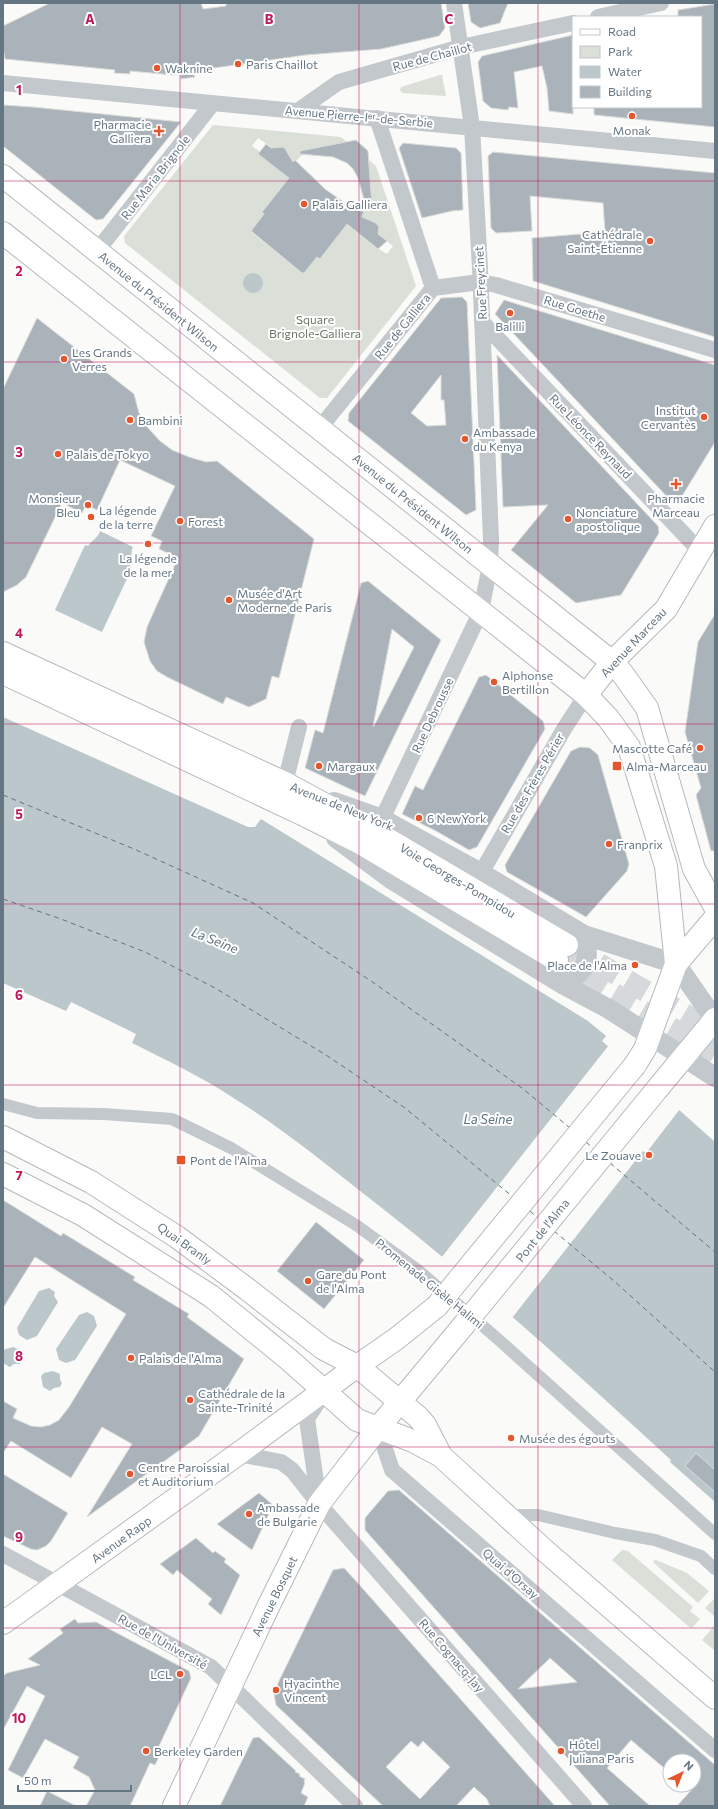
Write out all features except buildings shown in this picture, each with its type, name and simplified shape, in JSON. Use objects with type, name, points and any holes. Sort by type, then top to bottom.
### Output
[{"type":"main road","name":"Avenue du Président Wilson","points":[[3,176],[612,662],[647,708],[694,868],[715,907]]},
{"type":"main road","points":[[3,233],[586,695],[608,718],[629,747],[666,866],[676,964]]},
{"type":"main road","name":"Avenue Marceau","points":[[586,695],[612,662],[666,609],[715,526]]},
{"type":"main road","name":"Avenue de New York","points":[[3,653],[284,783]]},
{"type":"main road","name":"Avenue de New York","points":[[3,673],[302,814]]},
{"type":"main road","name":"Voie Georges-Pompidou","points":[[284,783],[372,830],[569,947]]},
{"type":"main road","name":"Voie Georges-Pompidou","points":[[302,814],[569,947]]},
{"type":"main road","points":[[357,1366],[396,1339],[438,1306],[635,1065],[645,1049],[676,964],[715,918]]},
{"type":"main road","points":[[683,1058],[715,1019]]},
{"type":"main road","name":"Pont de l'Alma","points":[[400,1402],[683,1058]]},
{"type":"main road","name":"Quai Branly","points":[[3,1137],[91,1182],[129,1205],[195,1250],[324,1349],[357,1366],[400,1402]]},
{"type":"main road","points":[[3,1174],[83,1215],[211,1296],[287,1358],[357,1420],[413,1441],[441,1456],[505,1516],[715,1698]]},
{"type":"main road","name":"Avenue Rapp","points":[[3,1623],[324,1392],[357,1366]]},
{"type":"main road","points":[[400,1402],[425,1425],[441,1456]]},
{"type":"main road","name":"Avenue Bosquet","points":[[174,1806],[319,1504],[400,1402]]},
{"type":"street","name":"Rue Freycinet","points":[[454,3],[462,47],[472,127],[482,322],[491,540],[490,565],[481,612]]},
{"type":"street","points":[[602,16],[661,3]]},
{"type":"street","name":"Rue de Chaillot","points":[[299,110],[339,82],[462,47],[572,22]]},
{"type":"street","name":"Avenue Pierre-Iᵉʳ-de-Serbie","points":[[3,83],[715,150]]},
{"type":"street","name":"Rue Maria Brignole","points":[[97,251],[213,103]]},
{"type":"street","name":"Rue de Galliera","points":[[319,429],[433,288],[377,118]]},
{"type":"street","name":"Rue Goethe","points":[[433,288],[480,282],[496,284],[715,350]]},
{"type":"street","name":"Rue Léonce Reynaud","points":[[482,322],[700,551]]},
{"type":"street","name":"Rue Debrousse","points":[[382,819],[481,612]]},
{"type":"street","name":"Rue des Frères Périer","points":[[481,872],[564,729],[586,695]]},
{"type":"street","points":[[284,783],[299,727]]},
{"type":"street","name":"Avenue de New York","points":[[284,783],[382,819],[481,872],[569,947],[676,964]]},
{"type":"street","name":"Avenue de New York","points":[[302,814],[391,879],[564,985],[609,1009],[650,1036]]},
{"type":"street","points":[[564,985],[584,968],[588,960],[569,947]]},
{"type":"street","points":[[676,964],[715,1019]]},
{"type":"street","points":[[650,1036],[715,1077]]},
{"type":"street","name":"Promenade Gisèle Halimi","points":[[3,1104],[37,1113],[104,1114],[172,1119],[231,1148],[356,1224],[418,1270],[499,1340],[715,1534]]},
{"type":"street","points":[[319,1504],[307,1420],[324,1392]]},
{"type":"street","name":"Quai d'Orsay","points":[[378,1428],[392,1470],[715,1750]]},
{"type":"street","name":"Rue Cognacq-Jay","points":[[238,1454],[282,1462],[292,1470],[319,1504],[584,1806]]},
{"type":"street","points":[[505,1516],[538,1514],[615,1533],[655,1540],[701,1556],[715,1568]]},
{"type":"street","name":"Rue de l'Université","points":[[3,1554],[211,1668],[355,1806]]},
{"type":"green space","points":[[442,75],[446,96],[402,93],[400,90],[401,87]]},
{"type":"green space","name":"Square Brignole-Galliera","points":[[213,125],[341,137],[347,142],[304,153],[292,165],[282,147],[276,147],[274,149],[258,138],[252,146],[260,152],[258,154],[292,179],[280,189],[262,212],[264,214],[251,232],[302,273],[304,273],[317,257],[320,259],[338,236],[336,234],[345,222],[372,245],[387,254],[393,246],[377,233],[379,228],[376,223],[359,218],[367,206],[369,160],[376,166],[416,286],[327,398],[320,398],[125,243],[124,236]]},
{"type":"green space","points":[[622,1550],[628,1551],[693,1607],[690,1611],[700,1619],[692,1628],[612,1560]]},
{"type":"green space","points":[[656,1560],[687,1573],[709,1591],[698,1603],[654,1563],[653,1561]]},
{"type":"green space","points":[[715,1598],[715,1617],[705,1608]]},
{"type":"green space","points":[[714,1626],[715,1627],[715,1651],[702,1640]]},
{"type":"water","points":[[253,273],[260,276],[263,283],[260,290],[253,293],[246,290],[243,283],[246,276]]},
{"type":"water","points":[[100,531],[133,547],[130,566],[132,568],[102,632],[55,610],[85,545],[88,546]]},
{"type":"water","name":"La Seine","points":[[3,717],[248,827],[255,827],[261,819],[588,1021],[606,1036],[602,1041],[715,1142],[715,1502],[670,1462],[671,1460],[598,1393],[450,1263],[321,1160],[286,1134],[220,1089],[183,1068],[132,1043],[136,1034],[71,1002],[66,1011],[3,983]]},
{"type":"water","points":[[49,1288],[55,1292],[54,1296],[58,1302],[37,1336],[27,1340],[19,1335],[17,1328],[39,1291]]},
{"type":"water","points":[[87,1312],[94,1316],[97,1326],[75,1360],[66,1363],[59,1360],[56,1349],[79,1315]]},
{"type":"water","points":[[13,1347],[20,1350],[22,1360],[20,1364],[14,1364],[10,1367],[3,1363],[3,1350]]},
{"type":"water","points":[[53,1371],[60,1374],[60,1380],[62,1383],[60,1387],[54,1388],[50,1391],[43,1387],[41,1376],[44,1373]]},
{"type":"pier","points":[[609,1045],[680,1109],[646,1153],[643,1151],[512,1318],[441,1258]]},
{"type":"ferry route","points":[[3,795],[134,849],[253,903],[374,983],[522,1088],[570,1128]]},
{"type":"ferry route","points":[[3,899],[61,919],[145,952],[215,988],[326,1055],[405,1108],[513,1197]]},
{"type":"ferry route","points":[[586,1142],[594,1149]]},
{"type":"ferry route","points":[[610,1163],[715,1252]]},
{"type":"ferry route","points":[[530,1211],[538,1218]]},
{"type":"ferry route","points":[[554,1231],[614,1281],[715,1372]]},
{"type":"tunnel","points":[[570,947],[715,1032]]},
{"type":"tunnel","points":[[557,960],[715,1054]]},
{"type":"place","name":"Paris Chaillot","points":[[238,64]]},
{"type":"place","name":"Waknine","points":[[157,68]]},
{"type":"place","name":"Monak","points":[[632,116]]},
{"type":"place","name":"Pharmacie Galliera","points":[[159,131]]},
{"type":"place","name":"Palais Galliera","points":[[304,204]]},
{"type":"place","name":"Cathédrale Saint-Étienne","points":[[650,241]]},
{"type":"place","name":"Balilli","points":[[510,313]]},
{"type":"place","name":"Les Grands Verres","points":[[64,359]]},
{"type":"place","name":"Institut Cervantès","points":[[704,417]]},
{"type":"place","name":"Bambini","points":[[130,420]]},
{"type":"place","name":"Ambassade du Kenya","points":[[465,439]]},
{"type":"place","name":"Palais de Tokyo","points":[[58,454]]},
{"type":"place","name":"Pharmacie Marceau","points":[[676,484]]},
{"type":"place","name":"Monsieur Bleu","points":[[88,505]]},
{"type":"place","name":"La légende de la terre","points":[[91,517]]},
{"type":"place","name":"Nonciature apostolique","points":[[568,519]]},
{"type":"place","name":"Forest","points":[[180,521]]},
{"type":"place","name":"La légende de la mer","points":[[148,544]]},
{"type":"place","name":"Musée d'Art Moderne de Paris","points":[[229,600]]},
{"type":"place","name":"Alphonse Bertillon","points":[[494,682]]},
{"type":"place","name":"Mascotte Café","points":[[700,748]]},
{"type":"place","name":"Margaux","points":[[319,766]]},
{"type":"place","name":"Alma-Marceau","points":[[617,766]]},
{"type":"place","name":"6 NewYork","points":[[419,818]]},
{"type":"place","name":"Franprix","points":[[609,844]]},
{"type":"place","name":"Place de l'Alma","points":[[635,965]]},
{"type":"place","name":"Le Zouave","points":[[649,1155]]},
{"type":"place","name":"Pont de l'Alma","points":[[181,1160]]},
{"type":"place","name":"Gare du Pont de l'Alma","points":[[308,1281]]},
{"type":"place","name":"Palais de l'Alma","points":[[131,1358]]},
{"type":"place","name":"Cathédrale de la Sainte-Trinité","points":[[190,1400]]},
{"type":"place","name":"Musée des égouts","points":[[511,1438]]},
{"type":"place","name":"Centre Paroissial et Auditorium","points":[[130,1474]]},
{"type":"place","name":"Ambassade de Bulgarie","points":[[249,1514]]},
{"type":"place","name":"LCL","points":[[180,1674]]},
{"type":"place","name":"Hyacinthe Vincent","points":[[276,1690]]},
{"type":"place","name":"Berkeley Garden","points":[[146,1751]]},
{"type":"place","name":"Hôtel Juliana Paris","points":[[561,1751]]}]
